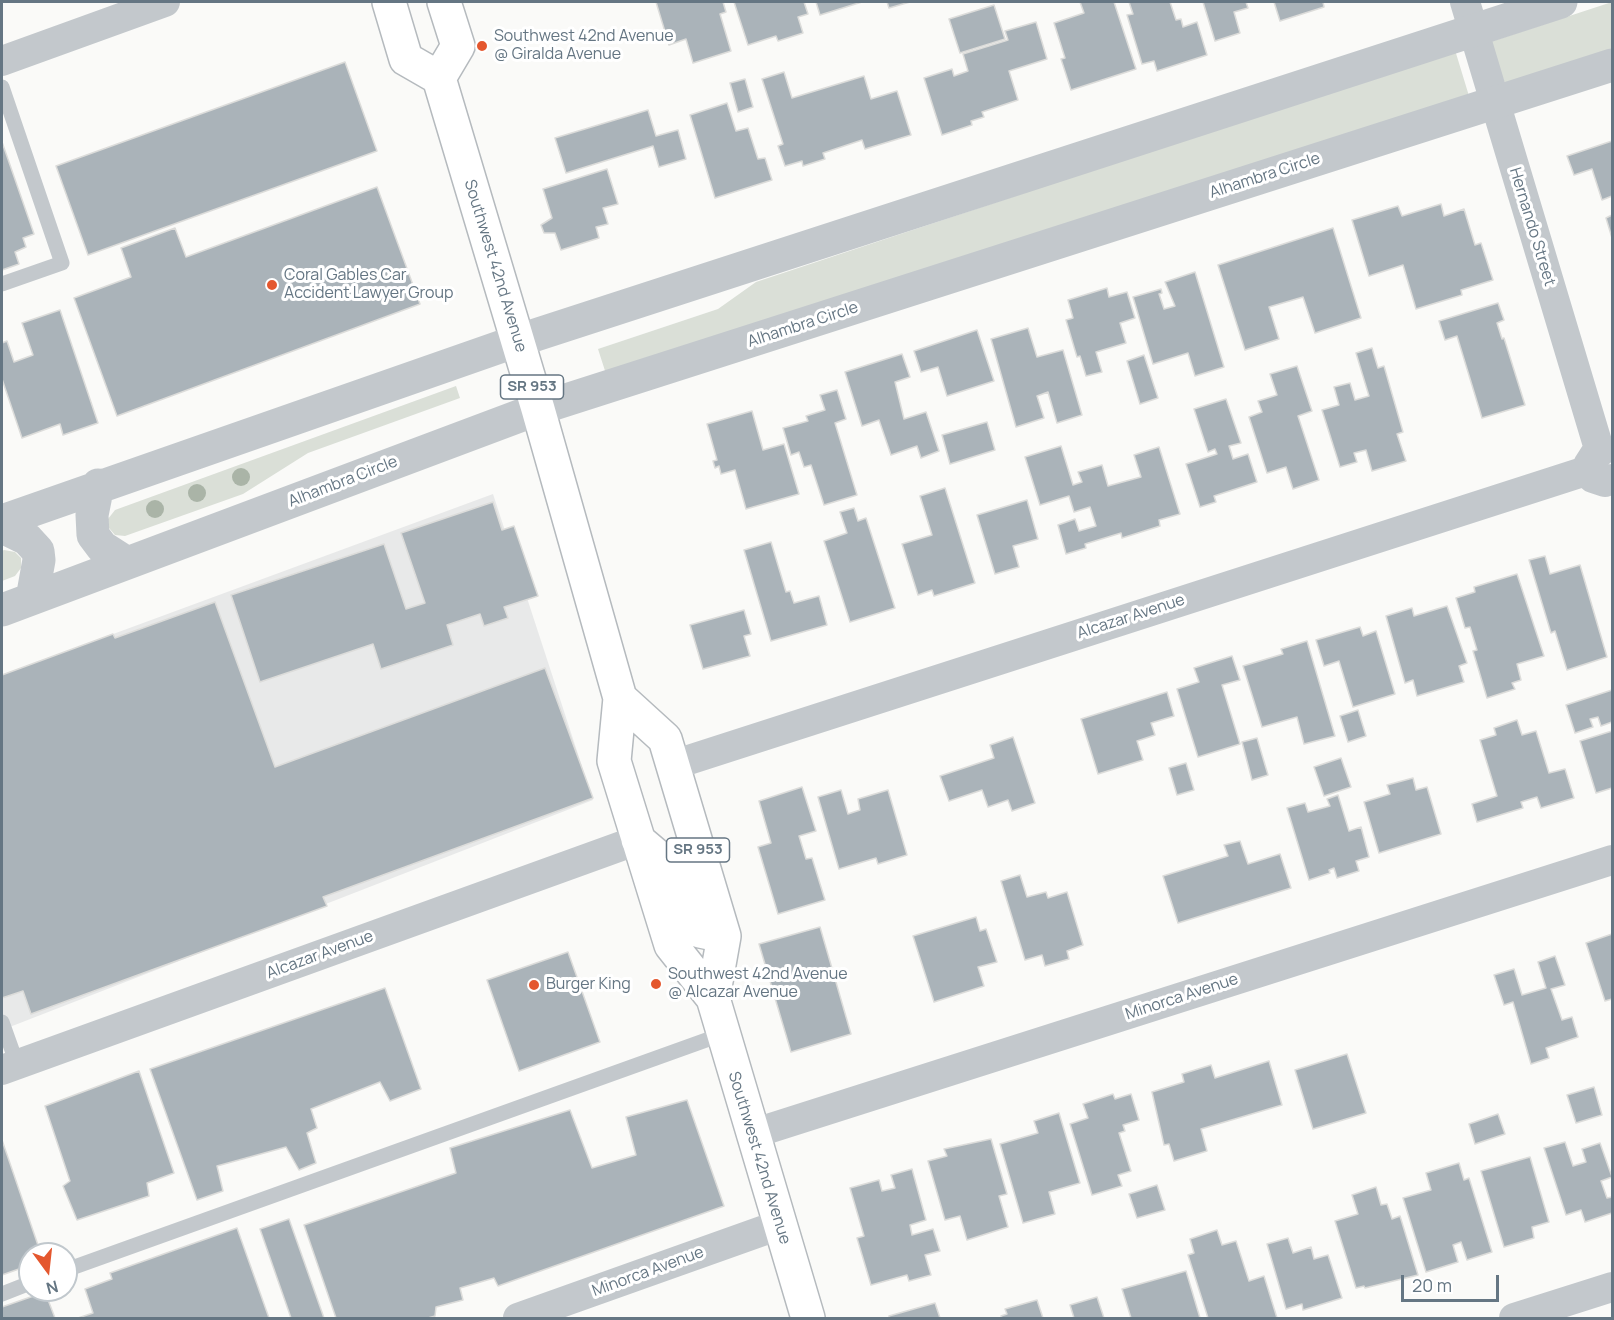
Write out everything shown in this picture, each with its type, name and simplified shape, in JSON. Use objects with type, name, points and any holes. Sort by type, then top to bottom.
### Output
[{"type":"main road","points":[[389,2],[406,58],[439,78],[458,46],[444,2]]},
{"type":"main road","points":[[421,2],[431,34],[458,46]]},
{"type":"main road","name":"Southwest 42nd Avenue","points":[[439,78],[538,409],[620,698],[614,761],[671,945],[713,998],[808,1318]]},
{"type":"main road","name":"Southwest 42nd Avenue","points":[[620,698],[665,739],[724,936],[713,998]]},
{"type":"main road","points":[[638,840],[678,874],[700,931],[724,936]]},
{"type":"street","points":[[2,61],[165,2]]},
{"type":"street","points":[[2,521],[98,485],[1469,16],[1561,2]]},
{"type":"street","name":"Hernando Street","points":[[1469,16],[1606,471]]},
{"type":"street","name":"Alhambra Circle","points":[[2,610],[538,409],[1612,65]]},
{"type":"street","name":"Alcazar Avenue","points":[[673,765],[1606,471]]},
{"type":"street","points":[[98,485],[92,515],[93,535],[102,547],[128,563]]},
{"type":"street","points":[[2,527],[27,539],[38,551],[39,560],[32,599]]},
{"type":"street","name":"Alcazar Avenue","points":[[9,1067],[596,853],[638,840]]},
{"type":"street","name":"Minorca Avenue","points":[[752,1134],[1612,860]]},
{"type":"street","name":"Minorca Avenue","points":[[518,1318],[779,1225]]},
{"type":"street","points":[[1514,1318],[1612,1287]]},
{"type":"lane","points":[[2,87],[62,263],[2,284]]},
{"type":"lane","points":[[2,1022],[9,1067]]},
{"type":"lane","points":[[78,1266],[723,1034]]},
{"type":"lane","points":[[2,1294],[18,1288]]},
{"type":"shaded area","points":[[1612,2],[1612,50],[1505,84],[1490,42]]},
{"type":"shaded area","points":[[1455,50],[1469,96],[607,377],[598,349],[718,309],[756,282]]},
{"type":"shaded area","points":[[456,386],[460,398],[308,453],[243,494],[125,536],[115,535],[109,528],[108,519],[115,510]]},
{"type":"shaded area","points":[[493,494],[593,800],[2,1030],[2,675]]},
{"type":"shaded area","points":[[2,551],[15,552],[21,558],[21,568],[15,576],[2,581]]},
{"type":"building","points":[[656,2],[723,2],[726,12],[720,14],[731,51],[693,63],[686,39],[669,45]]},
{"type":"building","points":[[734,2],[804,2],[808,14],[798,17],[803,33],[778,41],[776,36],[748,45]]},
{"type":"building","points":[[816,2],[862,2],[820,15]]},
{"type":"building","points":[[887,2],[910,2],[889,8]]},
{"type":"building","points":[[1080,2],[1114,2],[1136,69],[1071,90],[1061,59],[1065,58],[1054,23],[1084,13]]},
{"type":"building","points":[[1129,2],[1170,2],[1176,20],[1181,19],[1183,27],[1197,22],[1207,55],[1157,71],[1154,61],[1142,64],[1127,15],[1133,14]]},
{"type":"building","points":[[1203,2],[1246,2],[1248,8],[1234,12],[1240,33],[1215,41]]},
{"type":"building","points":[[1274,2],[1323,2],[1324,7],[1280,21]]},
{"type":"building","points":[[994,5],[1005,39],[960,53],[949,19]]},
{"type":"building","points":[[1036,22],[1047,59],[1009,71],[1018,100],[982,112],[984,117],[971,121],[972,125],[942,135],[924,78],[952,69],[954,76],[968,71],[963,54],[1008,40],[1005,31]]},
{"type":"building","points":[[345,62],[377,151],[88,255],[56,166]]},
{"type":"building","points":[[784,72],[792,98],[864,76],[871,99],[897,91],[911,135],[865,149],[862,140],[823,153],[825,159],[803,166],[802,161],[785,166],[778,146],[783,144],[762,79]]},
{"type":"building","points":[[745,79],[753,107],[738,112],[730,83]]},
{"type":"building","points":[[727,103],[736,131],[748,128],[758,159],[765,158],[772,180],[715,198],[690,115]]},
{"type":"building","points":[[648,110],[656,136],[678,130],[686,159],[659,167],[653,146],[566,173],[555,138]]},
{"type":"building","points":[[1612,141],[1612,196],[1602,200],[1592,169],[1574,175],[1567,156]]},
{"type":"building","points":[[2,142],[34,234],[23,238],[26,247],[15,252],[19,264],[2,270]]},
{"type":"building","points":[[607,169],[618,204],[603,208],[608,224],[596,227],[599,238],[561,250],[555,233],[544,233],[541,225],[552,218],[543,189]]},
{"type":"building","points":[[377,187],[420,304],[117,416],[74,298],[131,277],[121,248],[175,228],[186,257]]},
{"type":"building","points":[[1441,204],[1444,216],[1464,209],[1475,245],[1481,243],[1493,280],[1461,290],[1462,295],[1416,309],[1403,265],[1369,276],[1352,220],[1398,206],[1402,216]]},
{"type":"building","points":[[1612,215],[1612,238],[1606,218]]},
{"type":"building","points":[[1333,228],[1361,318],[1315,333],[1303,297],[1269,307],[1279,339],[1245,350],[1218,265]]},
{"type":"building","points":[[1195,272],[1224,367],[1195,376],[1188,353],[1153,364],[1133,297],[1161,289],[1162,293],[1159,294],[1164,309],[1175,306],[1165,282]]},
{"type":"building","points":[[1107,288],[1109,297],[1127,292],[1135,318],[1120,323],[1126,343],[1096,352],[1102,372],[1086,376],[1080,356],[1077,357],[1066,320],[1073,318],[1068,300]]},
{"type":"building","points":[[1498,303],[1504,320],[1497,323],[1525,405],[1482,418],[1457,336],[1445,340],[1439,321]]},
{"type":"building","points":[[60,310],[98,423],[63,435],[60,424],[22,438],[2,379],[2,343],[7,341],[14,362],[33,355],[22,323]]},
{"type":"building","points":[[1028,328],[1037,357],[1063,350],[1082,415],[1057,423],[1048,392],[1037,396],[1044,418],[1016,427],[991,339]]},
{"type":"building","points":[[977,330],[994,381],[947,396],[938,367],[921,372],[914,351]]},
{"type":"building","points":[[1372,348],[1378,368],[1384,366],[1403,432],[1397,434],[1406,461],[1372,471],[1366,450],[1354,453],[1357,462],[1340,467],[1322,410],[1339,405],[1334,387],[1350,383],[1355,400],[1369,396],[1356,353]]},
{"type":"building","points":[[902,354],[910,377],[895,382],[904,419],[926,412],[939,451],[921,458],[917,446],[891,455],[879,420],[862,426],[845,372]]},
{"type":"building","points":[[1144,355],[1158,398],[1140,404],[1127,361]]},
{"type":"building","points":[[1297,366],[1312,411],[1298,416],[1319,480],[1293,489],[1286,467],[1267,473],[1249,417],[1262,412],[1258,401],[1277,395],[1270,374]]},
{"type":"building","points":[[837,390],[846,419],[835,423],[857,495],[824,505],[811,465],[804,467],[799,452],[791,455],[783,428],[808,421],[806,416],[825,410],[820,395]]},
{"type":"building","points":[[1226,399],[1241,443],[1229,446],[1233,459],[1248,454],[1257,482],[1214,496],[1216,502],[1200,507],[1186,464],[1217,454],[1215,449],[1208,452],[1194,409]]},
{"type":"building","points":[[752,411],[763,450],[784,444],[799,494],[746,509],[735,470],[721,474],[719,466],[715,468],[713,461],[717,460],[707,424]]},
{"type":"building","points":[[987,422],[995,450],[950,464],[942,435]]},
{"type":"building","points":[[1061,446],[1073,485],[1082,482],[1078,472],[1102,465],[1108,486],[1141,477],[1134,455],[1159,447],[1180,514],[1159,520],[1160,526],[1122,538],[1121,533],[1085,544],[1086,548],[1066,554],[1058,525],[1075,519],[1079,531],[1096,526],[1090,507],[1074,512],[1069,496],[1040,505],[1025,457]]},
{"type":"building","points":[[945,488],[975,583],[934,596],[932,590],[918,595],[902,544],[932,535],[920,496]]},
{"type":"building","points":[[1027,500],[1038,539],[1013,546],[1019,567],[995,574],[977,515]]},
{"type":"building","points":[[493,502],[502,530],[514,526],[538,596],[504,607],[508,618],[484,626],[480,614],[447,625],[453,645],[381,669],[373,644],[260,682],[231,595],[384,544],[406,609],[425,603],[401,533]]},
{"type":"building","points":[[854,508],[858,521],[866,518],[895,608],[850,622],[824,541],[847,533],[840,512]]},
{"type":"building","points":[[771,542],[786,592],[790,591],[794,603],[819,596],[827,625],[771,641],[744,550]]},
{"type":"building","points":[[1545,556],[1550,574],[1580,565],[1607,657],[1567,670],[1555,631],[1551,633],[1529,560]]},
{"type":"building","points":[[1517,574],[1544,656],[1517,664],[1521,680],[1512,683],[1515,689],[1487,698],[1473,651],[1477,650],[1470,627],[1465,628],[1456,598],[1475,592],[1474,587]]},
{"type":"building","points":[[215,602],[275,767],[545,668],[593,798],[323,897],[327,906],[31,1014],[23,991],[2,998],[2,675],[113,634],[115,638]]},
{"type":"building","points":[[1447,606],[1467,663],[1459,666],[1464,682],[1417,696],[1413,680],[1405,683],[1386,616],[1412,608],[1414,616]]},
{"type":"building","points":[[744,610],[751,634],[744,636],[750,656],[703,669],[690,625]]},
{"type":"building","points":[[1360,627],[1363,636],[1376,631],[1395,694],[1353,707],[1339,661],[1324,666],[1316,640]]},
{"type":"building","points":[[1307,641],[1335,736],[1304,744],[1297,717],[1262,727],[1243,666],[1283,654],[1281,649]]},
{"type":"building","points":[[1232,656],[1240,680],[1222,685],[1240,744],[1198,757],[1177,689],[1199,682],[1194,668]]},
{"type":"building","points":[[1612,690],[1612,722],[1601,726],[1598,717],[1590,719],[1593,727],[1575,733],[1566,705]]},
{"type":"building","points":[[1167,692],[1174,716],[1151,723],[1155,735],[1137,741],[1143,760],[1098,774],[1081,719]]},
{"type":"building","points":[[1358,710],[1366,736],[1348,742],[1340,716]]},
{"type":"building","points":[[1517,720],[1522,735],[1536,731],[1549,773],[1565,769],[1574,798],[1541,808],[1537,797],[1521,802],[1523,808],[1477,822],[1472,804],[1497,796],[1480,740],[1496,735],[1494,728]]},
{"type":"building","points":[[1612,731],[1612,788],[1596,793],[1580,741]]},
{"type":"building","points":[[1013,737],[1035,803],[1012,811],[1008,800],[988,807],[982,790],[949,801],[940,776],[994,758],[990,745]]},
{"type":"building","points":[[1257,738],[1268,775],[1252,780],[1242,742]]},
{"type":"building","points":[[1341,758],[1351,787],[1324,796],[1314,767]]},
{"type":"building","points":[[1186,763],[1194,790],[1177,795],[1169,768]]},
{"type":"building","points":[[1413,778],[1416,790],[1427,787],[1441,834],[1379,853],[1364,802],[1390,794],[1387,785]]},
{"type":"building","points":[[802,787],[816,831],[799,836],[806,859],[812,858],[825,900],[778,914],[758,847],[771,843],[759,801]]},
{"type":"building","points":[[841,790],[848,814],[860,810],[858,799],[888,790],[907,855],[878,864],[876,858],[839,869],[818,797]]},
{"type":"building","points":[[1338,795],[1349,831],[1361,827],[1369,857],[1356,861],[1359,871],[1337,878],[1334,868],[1329,870],[1330,873],[1309,880],[1287,808],[1305,803],[1308,812],[1330,806],[1327,799]]},
{"type":"building","points":[[1240,841],[1248,864],[1280,854],[1291,888],[1178,923],[1163,876],[1228,856],[1224,845]]},
{"type":"building","points":[[1020,875],[1027,897],[1046,892],[1048,898],[1067,892],[1083,945],[1067,951],[1069,959],[1045,966],[1042,955],[1025,960],[1001,881]]},
{"type":"building","points":[[976,917],[980,931],[986,929],[997,962],[978,967],[984,986],[934,1002],[913,936]]},
{"type":"building","points":[[820,927],[851,1034],[791,1052],[759,944]]},
{"type":"building","points":[[1612,934],[1612,999],[1605,1001],[1586,943]]},
{"type":"building","points":[[568,952],[600,1042],[519,1071],[487,980]]},
{"type":"building","points":[[1555,956],[1565,985],[1551,989],[1562,1020],[1572,1017],[1578,1037],[1546,1048],[1549,1058],[1531,1064],[1513,1002],[1504,1005],[1494,975],[1514,969],[1522,995],[1546,988],[1538,962]]},
{"type":"building","points":[[385,988],[421,1089],[390,1101],[380,1082],[311,1109],[317,1128],[307,1133],[316,1163],[299,1170],[286,1147],[217,1166],[223,1191],[197,1200],[150,1069]]},
{"type":"building","points":[[1347,1054],[1366,1113],[1313,1129],[1295,1070]]},
{"type":"building","points":[[1269,1061],[1282,1105],[1201,1129],[1207,1151],[1174,1161],[1169,1144],[1164,1145],[1152,1092],[1184,1082],[1182,1074],[1211,1065],[1215,1078]]},
{"type":"building","points":[[139,1071],[174,1173],[147,1183],[149,1196],[77,1220],[63,1186],[70,1181],[45,1106]]},
{"type":"building","points":[[1594,1087],[1602,1115],[1576,1123],[1567,1095]]},
{"type":"building","points":[[1113,1094],[1115,1099],[1131,1094],[1139,1120],[1123,1125],[1125,1131],[1119,1133],[1131,1171],[1118,1175],[1122,1186],[1092,1195],[1070,1124],[1088,1118],[1083,1104]]},
{"type":"building","points":[[687,1100],[724,1206],[498,1286],[494,1278],[460,1288],[463,1300],[436,1307],[435,1316],[428,1318],[336,1318],[304,1225],[456,1173],[450,1148],[570,1110],[592,1168],[636,1155],[626,1117]]},
{"type":"building","points":[[1059,1113],[1080,1183],[1049,1192],[1055,1214],[1023,1223],[1000,1144],[1038,1133],[1034,1121]]},
{"type":"building","points":[[1498,1114],[1505,1134],[1475,1144],[1469,1124]]},
{"type":"building","points":[[991,1139],[1007,1194],[999,1196],[1008,1227],[967,1240],[960,1216],[945,1220],[928,1161],[947,1156],[944,1149]]},
{"type":"building","points":[[2,1140],[37,1242],[18,1242],[18,1269],[2,1275]]},
{"type":"building","points":[[1565,1142],[1573,1166],[1586,1162],[1582,1149],[1600,1143],[1612,1177],[1601,1181],[1607,1198],[1612,1197],[1612,1213],[1585,1222],[1581,1210],[1566,1215],[1544,1148]]},
{"type":"building","points":[[1530,1157],[1549,1222],[1532,1227],[1534,1238],[1504,1247],[1481,1171]]},
{"type":"building","points":[[1459,1163],[1464,1180],[1469,1178],[1492,1252],[1467,1260],[1461,1242],[1453,1245],[1458,1262],[1426,1272],[1403,1198],[1431,1190],[1426,1173]]},
{"type":"building","points":[[912,1169],[926,1220],[910,1225],[912,1235],[933,1229],[940,1251],[925,1255],[931,1275],[909,1281],[907,1275],[871,1285],[857,1238],[864,1236],[850,1188],[879,1180],[882,1191],[895,1188],[891,1175]]},
{"type":"building","points":[[1157,1185],[1165,1210],[1137,1218],[1129,1194]]},
{"type":"building","points":[[1376,1187],[1381,1205],[1387,1204],[1392,1219],[1400,1216],[1418,1275],[1365,1288],[1364,1286],[1356,1288],[1335,1221],[1358,1214],[1352,1195]]},
{"type":"building","points":[[289,1219],[324,1318],[291,1318],[260,1229]]},
{"type":"building","points":[[237,1228],[269,1318],[78,1318],[93,1313],[85,1289],[112,1279],[110,1273]]},
{"type":"building","points":[[1217,1230],[1222,1245],[1236,1241],[1249,1281],[1264,1276],[1277,1318],[1208,1318],[1188,1255],[1194,1253],[1190,1239]]},
{"type":"building","points":[[1288,1238],[1293,1253],[1311,1247],[1314,1259],[1328,1255],[1342,1298],[1303,1310],[1302,1304],[1286,1309],[1267,1244]]},
{"type":"building","points":[[1186,1271],[1200,1318],[1131,1318],[1122,1289]]},
{"type":"building","points":[[1097,1297],[1104,1318],[1074,1318],[1070,1305]]},
{"type":"building","points":[[1037,1300],[1043,1318],[1002,1318],[1001,1316],[1007,1314],[1005,1309]]},
{"type":"building","points":[[18,1301],[49,1302],[55,1318],[2,1318],[2,1307]]},
{"type":"building","points":[[935,1303],[940,1318],[889,1318],[889,1316]]},
{"type":"place","name":"Southwest 42nd Avenue @ Giralda Avenue","points":[[482,46]]},
{"type":"place","name":"Coral Gables Car Accident Lawyer Group","points":[[272,285]]},
{"type":"place","name":"Southwest 42nd Avenue @ Alcazar Avenue","points":[[656,984]]},
{"type":"place","name":"Burger King","points":[[534,985]]}]
